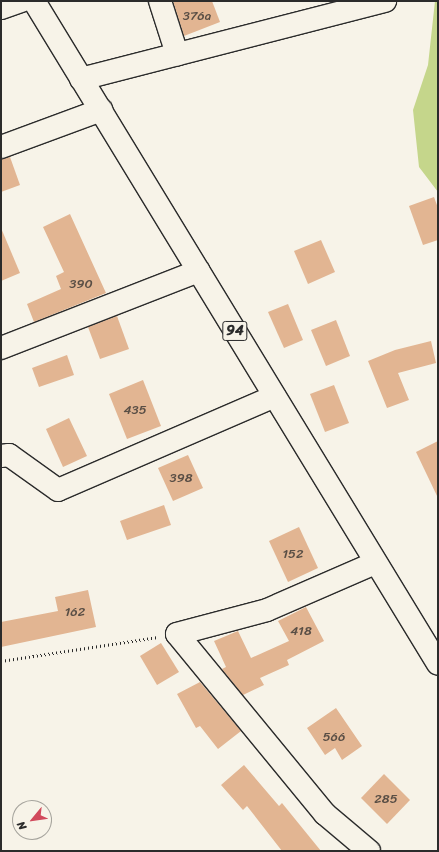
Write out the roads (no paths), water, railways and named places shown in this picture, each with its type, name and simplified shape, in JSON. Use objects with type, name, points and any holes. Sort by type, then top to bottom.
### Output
[{"type":"main road","points":[[1,8],[22,1]]},
{"type":"main road","name":"94","points":[[34,1],[375,563],[438,664]]},
{"type":"main road","points":[[160,1],[177,54]]},
{"type":"main road","points":[[81,79],[385,1]]},
{"type":"main road","points":[[1,147],[101,110]]},
{"type":"main road","points":[[1,348],[198,271]]},
{"type":"main road","points":[[1,456],[8,456],[58,490],[274,396]]},
{"type":"main road","points":[[369,851],[325,814],[177,634],[267,610],[375,563]]}]
